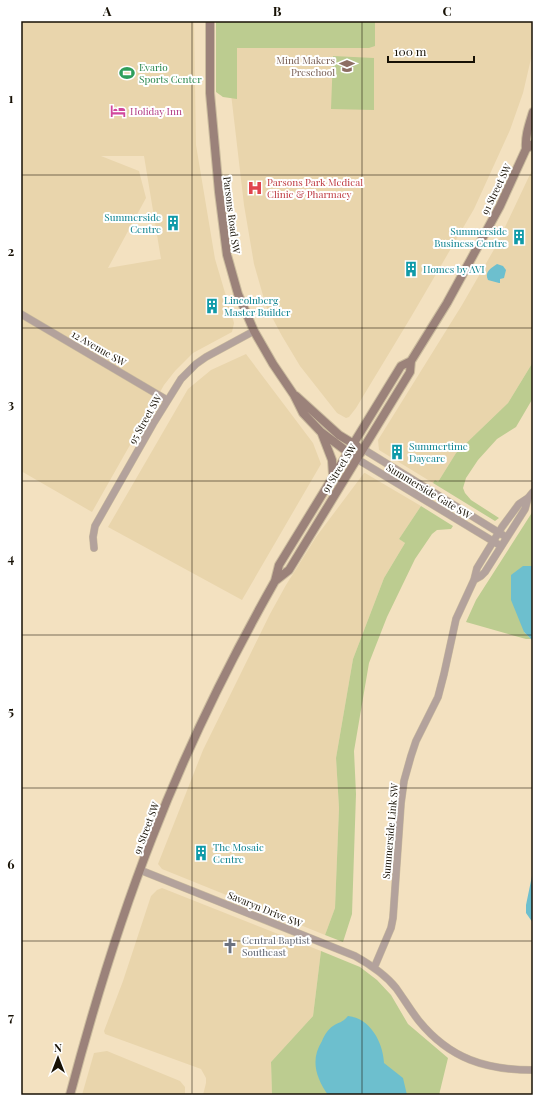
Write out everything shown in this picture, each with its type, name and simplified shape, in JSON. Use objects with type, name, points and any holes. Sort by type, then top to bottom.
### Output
[{"type":"main road","name":"Parsons Road SW","points":[[210,24],[210,93],[219,192],[227,255],[238,294],[254,331],[273,364],[294,394],[303,413],[321,432],[347,452]]},
{"type":"main road","name":"91 Street SW","points":[[275,581],[289,570],[410,372],[411,361],[435,323],[474,255],[502,202],[526,149],[525,140],[527,129],[533,112]]},
{"type":"main road","points":[[526,149],[533,144]]},
{"type":"main road","name":"91 Street SW","points":[[70,1095],[100,987],[140,870],[193,740],[227,671],[275,581],[279,565],[401,366],[411,361]]},
{"type":"main road","name":"Parsons Road SW","points":[[294,394],[339,435],[353,444]]},
{"type":"main road","points":[[321,432],[329,449],[333,475]]},
{"type":"main road","name":"Summerside Gate SW","points":[[353,444],[363,449]]},
{"type":"main road","name":"Summerside Gate SW","points":[[347,452],[357,459]]},
{"type":"street","name":"12 Avenue SW","points":[[21,314],[167,400]]},
{"type":"street","name":"95 Street SW","points":[[94,548],[93,538],[95,526],[167,400],[181,379],[196,364],[206,357],[254,331]]},
{"type":"street","name":"Summerside Gate SW","points":[[363,449],[506,537]]},
{"type":"street","name":"Summerside Gate SW","points":[[357,459],[501,546]]},
{"type":"street","name":"Summerside Link SW","points":[[374,968],[391,928],[393,918],[401,803],[407,769],[416,741],[438,697],[456,619],[474,580],[477,568],[493,541],[519,504],[531,495]]},
{"type":"street","points":[[474,580],[485,572],[525,509],[531,495]]},
{"type":"street","name":"Savaryn Drive SW","points":[[140,870],[359,958],[382,973],[395,987],[425,1028],[452,1050],[472,1061],[494,1067],[533,1070]]},
{"type":"shaded area","points":[[21,21],[194,21],[196,145],[215,259],[234,323],[232,332],[193,353],[175,371],[164,385],[92,512],[21,471]],"holes":[[[101,156],[144,156],[161,259],[108,268],[146,198],[139,171]]]},
{"type":"shaded area","points":[[373,21],[533,21],[533,50],[523,93],[510,130],[474,209],[356,408],[349,417],[346,418],[337,413],[300,366],[266,306],[254,264],[244,205],[230,85],[229,31]]},
{"type":"shaded area","points":[[533,168],[533,362],[508,403],[456,453],[438,482],[435,481],[433,483],[379,450],[378,440],[462,305],[496,246]]},
{"type":"shaded area","points":[[246,354],[313,443],[321,464],[242,600],[108,527],[188,389],[211,370]]},
{"type":"shaded area","points":[[364,473],[421,506],[399,539],[405,543],[384,578],[353,659],[336,758],[339,808],[335,908],[325,935],[162,869],[158,864],[203,750],[270,614],[316,537]]},
{"type":"shaded area","points":[[162,888],[321,951],[313,1016],[271,1062],[272,1095],[203,1095],[206,1078],[201,1069],[105,1034],[104,1031],[123,981],[151,896],[157,890]]},
{"type":"shaded area","points":[[107,1051],[180,1081],[185,1087],[185,1095],[82,1095],[94,1053]]},
{"type":"green space","points":[[216,21],[375,21],[375,46],[369,48],[237,48],[237,99],[223,97],[216,92]]},
{"type":"green space","points":[[333,56],[374,58],[374,110],[331,109]]},
{"type":"green space","points":[[533,362],[533,398],[516,427],[497,439],[478,460],[466,478],[463,488],[471,500],[499,518],[495,521],[433,483],[435,480],[438,482],[456,453],[508,403]]},
{"type":"green space","points":[[421,506],[453,526],[451,529],[437,530],[432,534],[415,559],[387,617],[369,663],[354,751],[356,794],[352,914],[343,942],[325,935],[335,908],[339,808],[336,758],[353,659],[384,578],[405,543],[399,539]]},
{"type":"green space","points":[[533,511],[533,566],[523,566],[524,632],[531,639],[526,639],[466,622],[476,600]]},
{"type":"green space","points":[[321,951],[360,967],[377,980],[391,995],[408,1024],[448,1058],[439,1095],[272,1095],[271,1062],[313,1016]]},
{"type":"water","points":[[497,264],[503,266],[506,270],[504,278],[500,279],[500,283],[488,280],[487,277],[489,270]]},
{"type":"water","points":[[523,566],[533,566],[533,641],[524,632],[511,600],[511,575]]},
{"type":"water","points":[[533,871],[533,923],[526,913],[526,905]]},
{"type":"water","points":[[348,1016],[363,1021],[374,1032],[381,1047],[384,1063],[403,1078],[407,1095],[328,1095],[320,1082],[316,1069],[316,1055],[318,1048],[328,1031]]},
{"type":"place","name":"Mind Makers Preschool","points":[[347,66]]},
{"type":"place","name":"Evario Sports Center","points":[[127,73]]},
{"type":"place","name":"Holiday Inn","points":[[118,111]]},
{"type":"place","name":"Parsons Park Medical Clinic & Pharmacy","points":[[255,188]]},
{"type":"place","name":"Summerside Centre","points":[[173,223]]},
{"type":"place","name":"Summerside Business Centre","points":[[519,237]]},
{"type":"place","name":"Homes by AVI","points":[[411,269]]},
{"type":"place","name":"Lincolnberg Master Builder","points":[[212,306]]},
{"type":"place","name":"Summertime Daycare","points":[[397,452]]},
{"type":"place","name":"The Mosaic Centre","points":[[201,853]]},
{"type":"place","name":"Central Baptist Southeast","points":[[230,946]]}]
